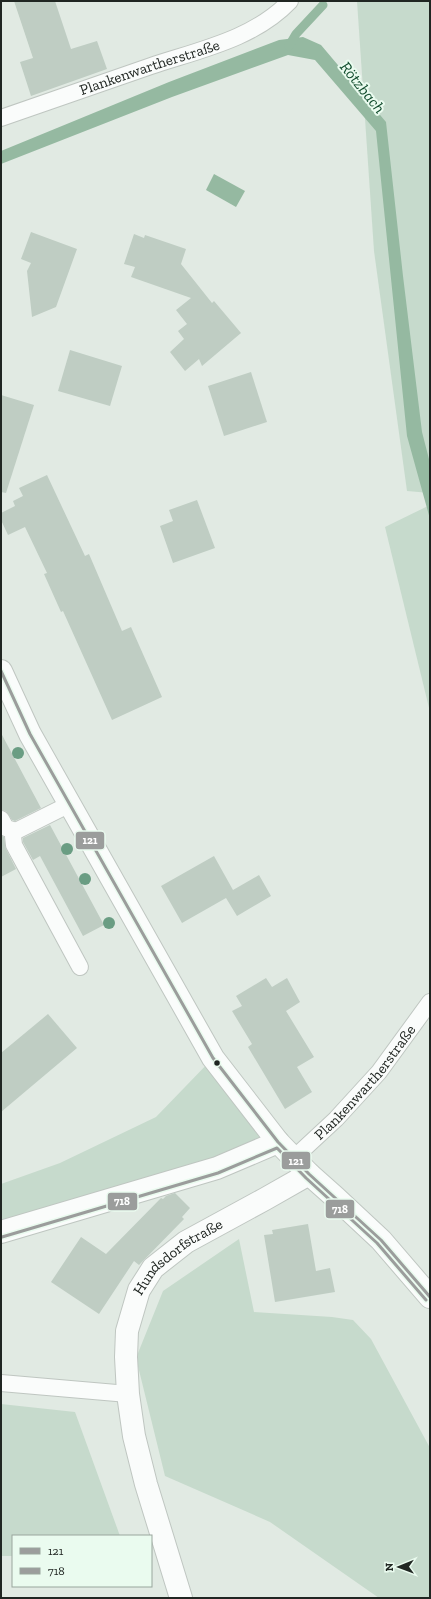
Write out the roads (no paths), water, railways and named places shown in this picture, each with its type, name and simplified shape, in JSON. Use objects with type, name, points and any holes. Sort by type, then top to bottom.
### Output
[{"type":"street","points":[[1,671],[30,734],[213,1058],[278,1142],[309,1174],[381,1240],[430,1297]]},
{"type":"street","points":[[1,1232],[217,1168],[278,1142]]},
{"type":"street","name":"Hundsdorfstraße","points":[[181,1598],[146,1484],[134,1436],[128,1394],[126,1357],[127,1331],[139,1290],[153,1268],[186,1242],[309,1174]]},
{"type":"lane","name":"Plankenwartherstraße","points":[[1,118],[219,44],[257,28],[280,11],[290,1]]},
{"type":"lane","points":[[70,804],[16,831],[13,836],[14,845],[80,967]]},
{"type":"lane","points":[[1,819],[6,828],[16,831]]},
{"type":"lane","name":"Plankenwartherstraße","points":[[294,1158],[326,1129],[379,1072],[430,1002]]},
{"type":"lane","points":[[1,1383],[128,1394]]},
{"type":"waterway","points":[[289,46],[296,34],[323,5]]},
{"type":"water label","name":"Rötzbach","points":[[363,87]]}]
